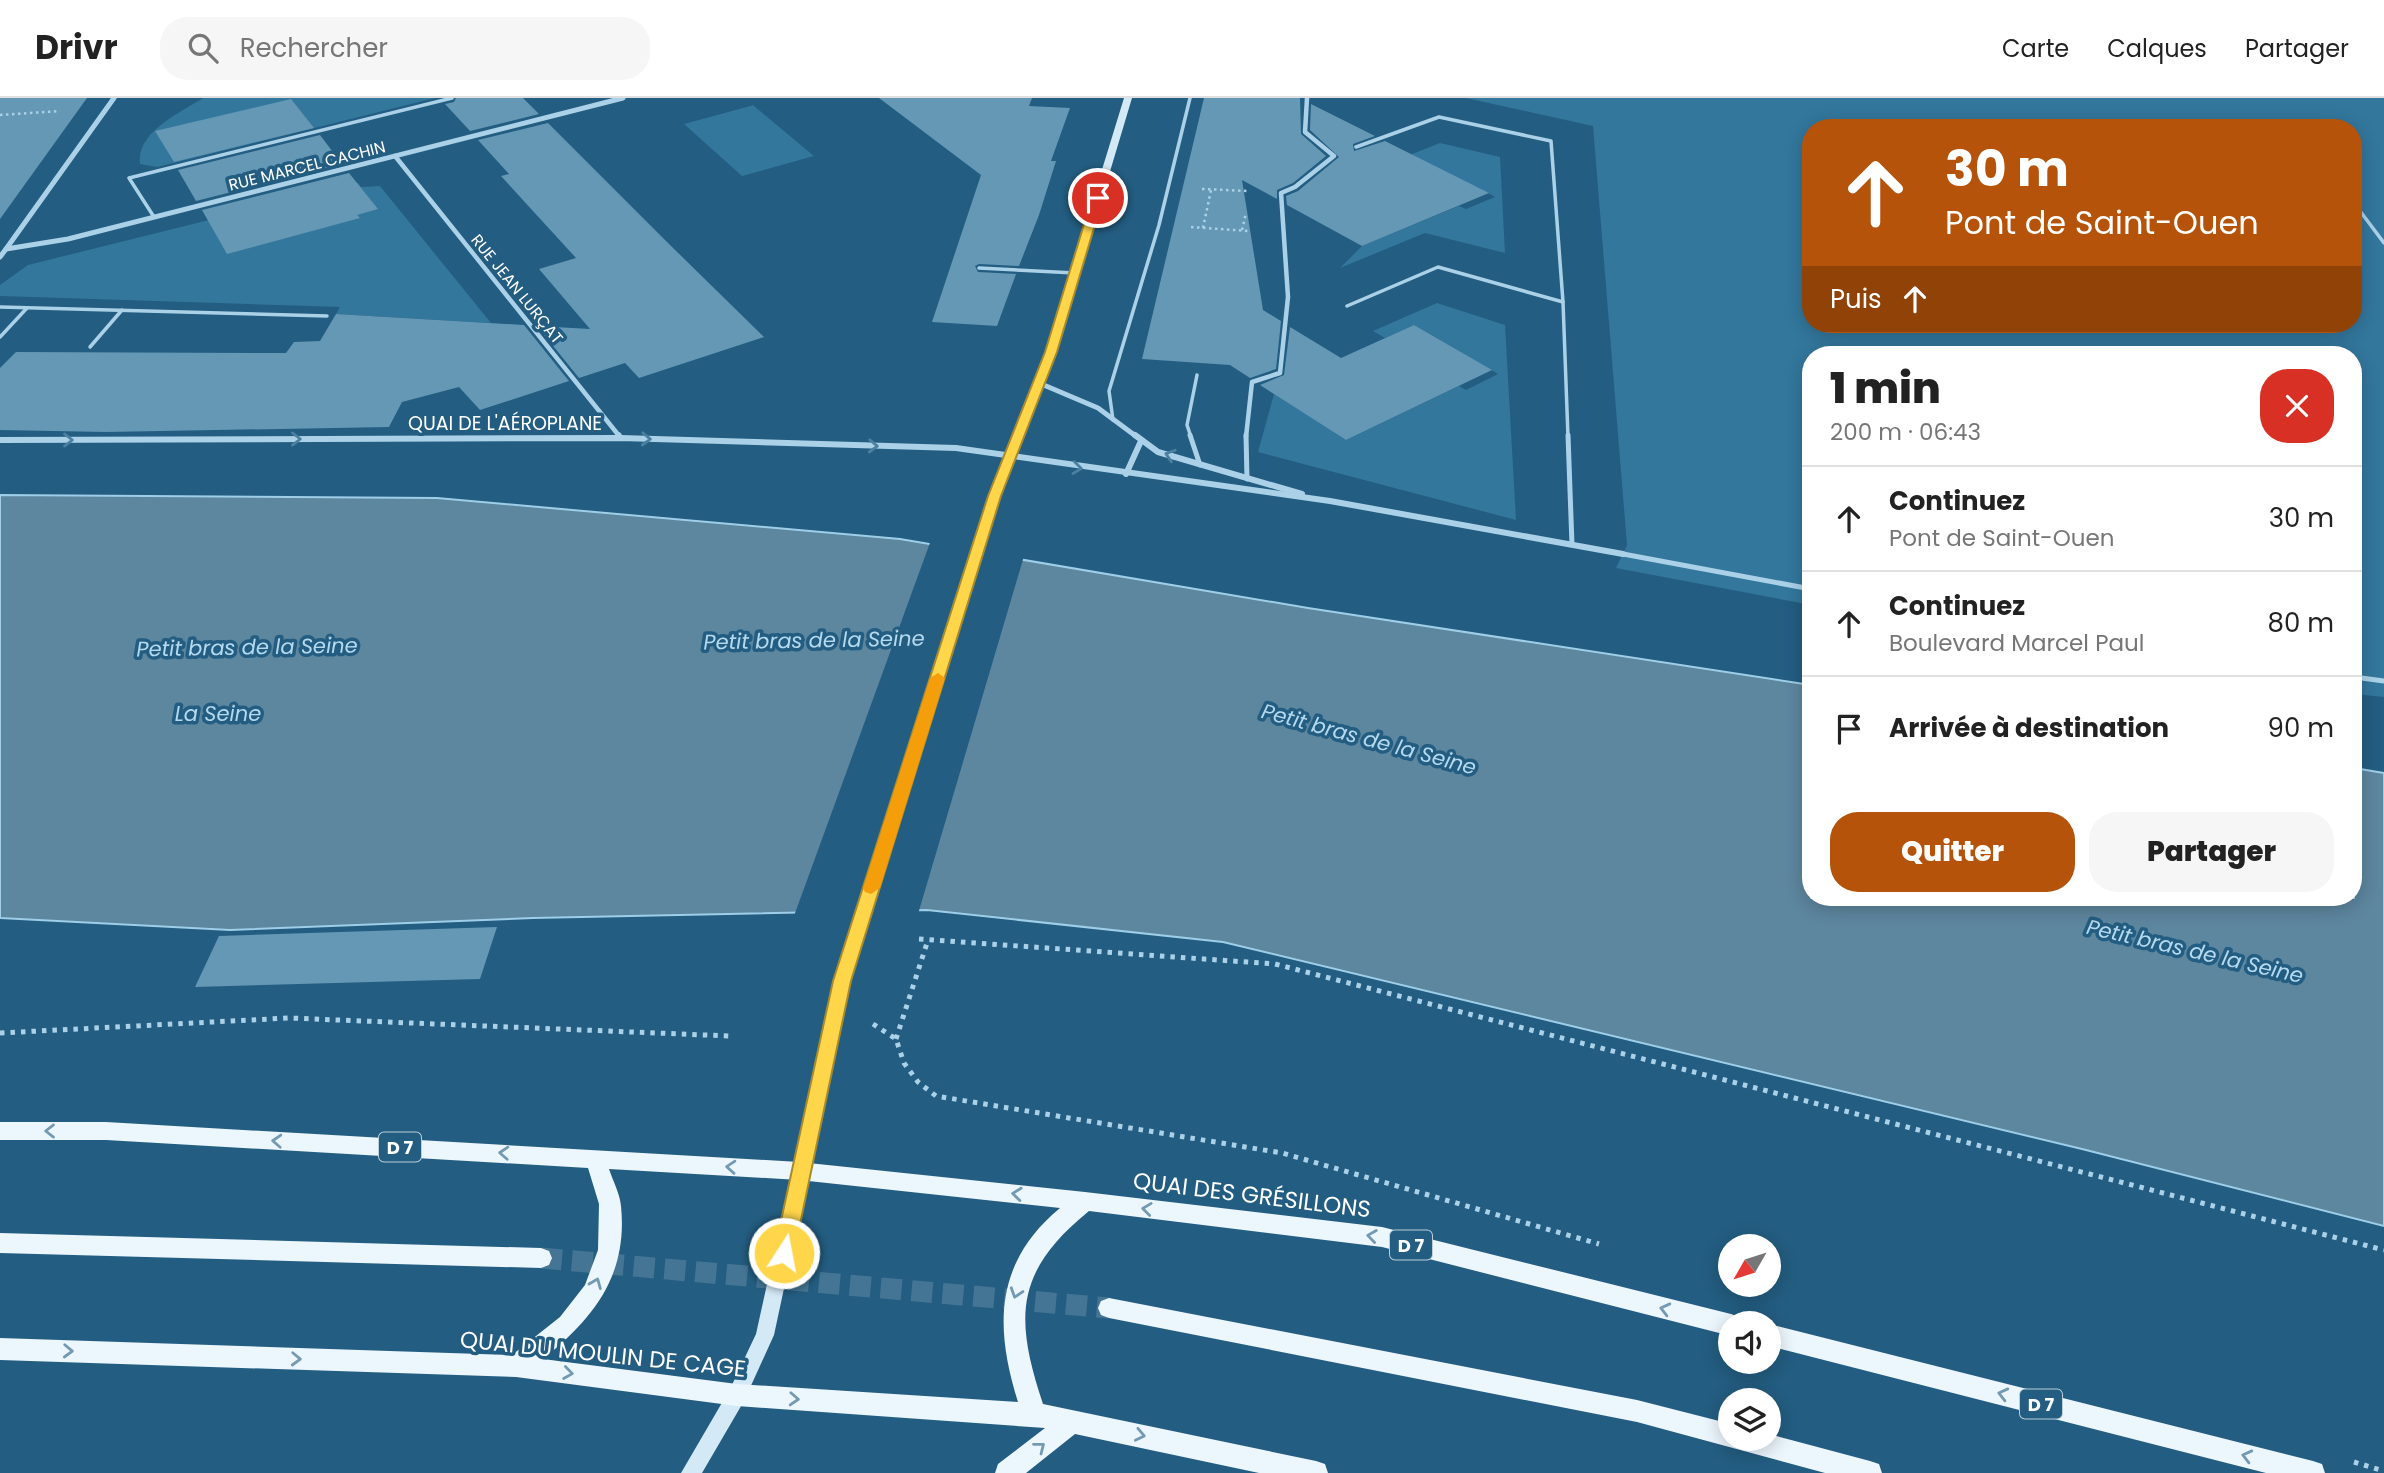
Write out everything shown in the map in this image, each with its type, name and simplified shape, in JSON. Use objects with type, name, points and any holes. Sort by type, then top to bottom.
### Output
[{"type":"main road","points":[[691,1473],[737,1395],[765,1335],[842,981],[995,496],[1039,383],[1128,98]]},
{"type":"main road","name":"D 7","points":[[0,1131],[106,1131],[799,1171]]},
{"type":"main road","points":[[516,1366],[568,1325],[594,1291],[609,1250],[610,1204],[595,1158]]},
{"type":"main road","name":"QUAI DES GRÉSILLONS","points":[[799,1171],[1085,1201],[1382,1237],[1718,1322]]},
{"type":"main road","points":[[1034,1414],[1016,1359],[1012,1307],[1025,1268],[1045,1236],[1085,1201]]},
{"type":"main road","points":[[0,1243],[541,1258]]},
{"type":"main road","points":[[1109,1308],[1637,1411],[1718,1433]]},
{"type":"main road","name":"D 7","points":[[1781,1338],[2313,1473]]},
{"type":"main road","name":"QUAI DU MOULIN DE CAGE","points":[[0,1349],[516,1366],[737,1395],[1034,1414],[1316,1473]]},
{"type":"main road","points":[[1007,1473],[1073,1421]]},
{"type":"main road","points":[[1781,1449],[1870,1473]]},
{"type":"street","points":[[0,257],[114,98]]},
{"type":"street","name":"RUE MARCEL CACHIN","points":[[6,249],[68,239],[623,98]]},
{"type":"street","points":[[1247,479],[1246,432],[1252,382],[1280,373],[1288,313],[1288,286],[1281,233],[1281,193],[1294,187],[1334,156],[1306,132],[1307,98]]},
{"type":"street","name":"RUE JEAN LURÇAT","points":[[395,156],[621,438]]},
{"type":"street","points":[[1039,383],[1098,408],[1158,452],[1247,479],[1330,501],[1623,554]]},
{"type":"street","name":"QUAI DE L'AÉROPLANE","points":[[0,440],[621,438],[956,449],[1330,501]]},
{"type":"street","points":[[1126,474],[1141,441]]},
{"type":"lane","points":[[154,217],[129,178],[452,98]]},
{"type":"lane","points":[[1113,420],[1109,391],[1159,225],[1190,98]]},
{"type":"lane","points":[[1356,147],[1439,117],[1550,141],[1563,302],[1573,545]]},
{"type":"lane","points":[[2362,214],[2384,243]]},
{"type":"lane","points":[[1347,306],[1438,267],[1563,302]]},
{"type":"lane","points":[[979,268],[1075,273]]},
{"type":"lane","points":[[0,307],[327,316]]},
{"type":"lane","points":[[0,337],[27,308]]},
{"type":"lane","points":[[90,347],[122,310]]},
{"type":"lane","points":[[1197,375],[1187,425],[1200,465]]},
{"type":"lane","points":[[1623,554],[1802,587]]},
{"type":"lane","points":[[2362,678],[2384,681]]},
{"type":"path","points":[[0,115],[106,109]]},
{"type":"path","points":[[1164,197],[1186,188],[1281,193]]},
{"type":"path","points":[[1203,228],[1211,190]]},
{"type":"path","points":[[1159,225],[1281,233]]},
{"type":"path","points":[[919,939],[1275,964],[2384,1250]]},
{"type":"path","points":[[928,940],[896,1040],[904,1063],[918,1082],[936,1096],[1282,1153],[1612,1248]]},
{"type":"path","points":[[0,1033],[289,1018],[730,1036]]},
{"type":"shaded area","points":[[203,98],[435,98],[157,167],[140,164],[145,142],[152,133]]},
{"type":"shaded area","points":[[1466,98],[2384,98],[2384,697],[2362,695],[2362,346],[1802,346],[1802,603],[1616,568],[1627,545],[1593,126]]},
{"type":"shaded area","points":[[754,105],[814,156],[742,176],[684,124]]},
{"type":"shaded area","points":[[1440,143],[1500,157],[1505,253],[1425,233],[1340,268],[1362,246],[1459,206],[1466,209],[1495,197],[1477,187],[1377,168]]},
{"type":"shaded area","points":[[358,183],[361,187],[380,186],[491,323],[336,314],[340,307],[0,296],[0,285],[28,265]]},
{"type":"shaded area","points":[[1437,303],[1505,325],[1516,520],[1258,452],[1274,394],[1346,440],[1459,386],[1466,390],[1498,374],[1414,325],[1385,338],[1373,331]]},
{"type":"water","name":"La Seine","points":[[0,495],[437,498],[900,539],[1308,608],[1802,684],[1802,906],[2362,906],[2362,769],[2384,773],[2384,1226],[2082,1149],[1223,942],[927,910],[533,918],[230,930],[0,918]]},
{"type":"pier","points":[[931,540],[1024,556],[918,914],[794,916]]},
{"type":"building","points":[[0,98],[87,98],[0,219]]},
{"type":"building","points":[[456,98],[523,98],[539,114],[470,131],[445,104],[454,102]]},
{"type":"building","points":[[879,98],[1032,98],[1029,106],[1070,108],[1051,161],[1056,161],[1039,215],[1019,266],[975,266],[978,272],[1016,274],[997,326],[932,322],[981,175]]},
{"type":"building","points":[[1204,98],[1300,98],[1301,134],[1326,156],[1293,183],[1277,190],[1277,199],[1242,180],[1263,310],[1281,321],[1276,369],[1250,378],[1230,365],[1142,359]]},
{"type":"building","points":[[291,99],[314,128],[174,162],[155,131]]},
{"type":"building","points":[[1311,104],[1375,136],[1353,144],[1354,151],[1385,141],[1489,193],[1362,246],[1287,205],[1286,196],[1298,191],[1339,157],[1310,130]]},
{"type":"building","points":[[548,123],[764,337],[639,378],[625,363],[579,378],[537,326],[590,329],[539,269],[576,258],[501,176],[509,174],[478,140]]},
{"type":"building","points":[[320,135],[342,164],[196,201],[178,170]]},
{"type":"building","points":[[349,173],[378,209],[357,215],[360,218],[227,254],[202,210]]},
{"type":"building","points":[[336,314],[524,325],[569,381],[480,410],[459,387],[402,402],[389,427],[106,432],[0,430],[0,368],[16,352],[286,353],[294,342],[320,341]]},
{"type":"building","points":[[1414,325],[1492,370],[1346,440],[1260,385],[1284,375],[1290,327],[1341,358]]},
{"type":"building","points":[[497,927],[480,979],[195,987],[219,936]]},
{"type":"tunnel","points":[[541,1258],[1109,1308]]},
{"type":"slow traffic","points":[[871,888],[938,678]]},
{"type":"route","points":[[784,1253],[799,1171],[842,981],[995,496],[1051,352],[1098,198]]},
{"type":"water label","name":"Petit bras de la Seine","points":[[814,640]]},
{"type":"water label","name":"Petit bras de la Seine","points":[[247,647]]},
{"type":"water label","name":"Petit bras de la Seine","points":[[1369,739]]},
{"type":"water label","name":"Petit bras de la Seine","points":[[2195,951]]}]
